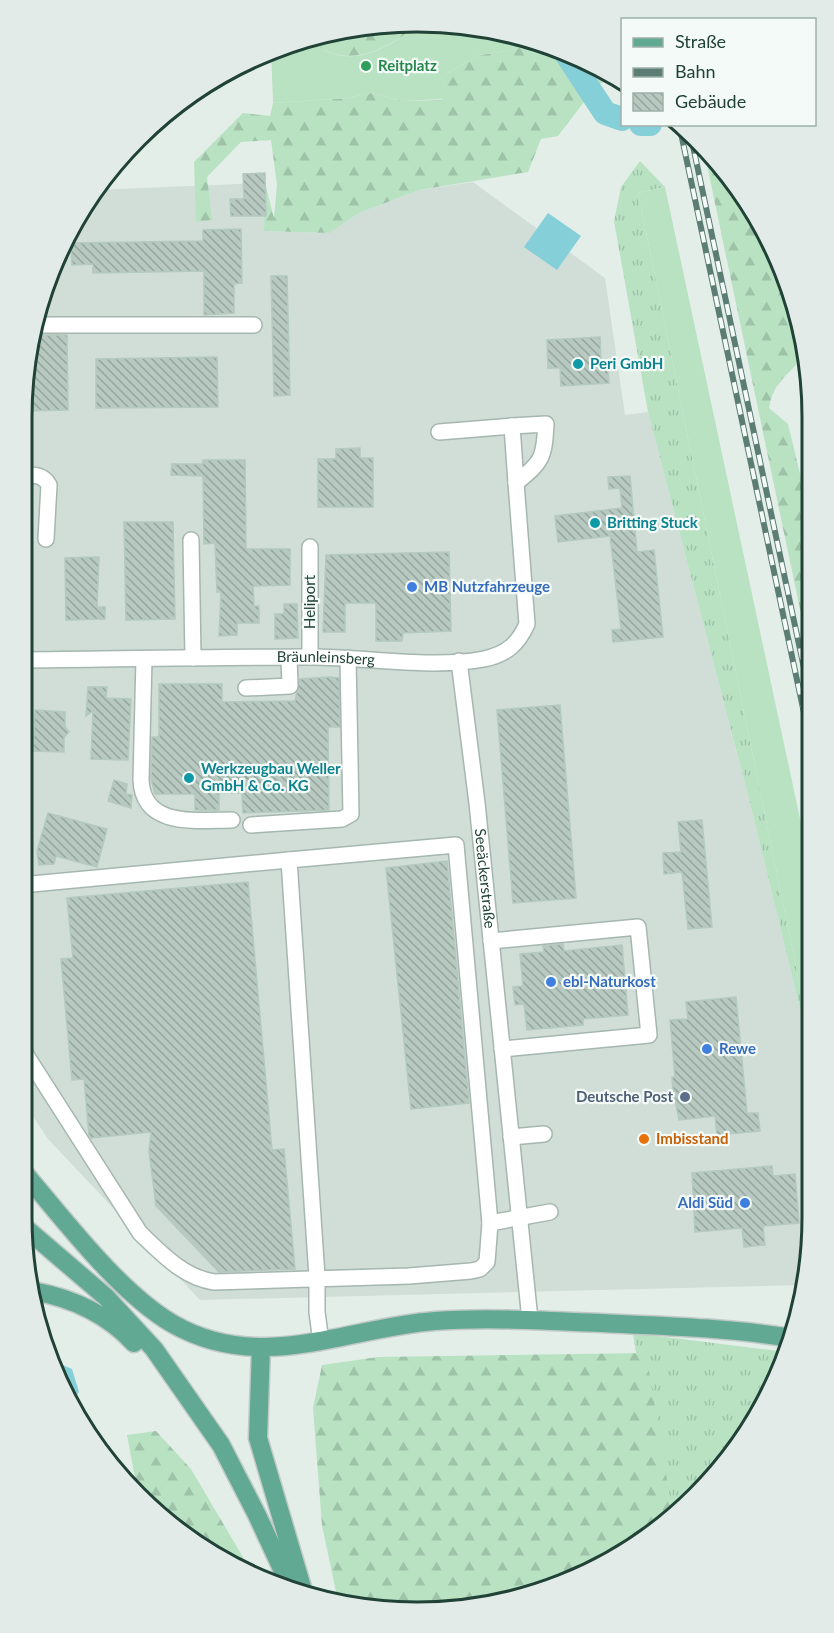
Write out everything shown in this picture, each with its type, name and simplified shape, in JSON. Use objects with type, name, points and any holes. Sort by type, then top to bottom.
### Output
[{"type":"main road","points":[[32,1182],[114,1275],[143,1302],[173,1324],[203,1337],[231,1345],[261,1347],[321,1342],[382,1328],[435,1321],[530,1320],[689,1327],[783,1337]]},
{"type":"main road","points":[[32,1234],[106,1297],[154,1349],[221,1445],[287,1579]]},
{"type":"main road","points":[[39,1292],[57,1295],[94,1311],[122,1330],[221,1445]]},
{"type":"main road","points":[[261,1347],[258,1438],[301,1583]]},
{"type":"street","points":[[43,325],[254,325]]},
{"type":"street","points":[[440,432],[546,424],[545,453],[536,466],[516,483]]},
{"type":"street","points":[[459,661],[485,659],[509,651],[519,641],[527,624],[512,426]]},
{"type":"street","points":[[32,476],[46,479],[49,484],[46,539]]},
{"type":"street","points":[[191,540],[193,658]]},
{"type":"street","name":"Heliport","points":[[310,547],[310,657]]},
{"type":"street","name":"Bräunleinsberg","points":[[32,660],[310,657],[459,661]]},
{"type":"street","points":[[246,688],[290,686],[289,658]]},
{"type":"street","points":[[250,825],[342,819],[351,814],[348,658]]},
{"type":"street","points":[[144,659],[141,780],[143,798],[152,810],[177,818],[232,820]]},
{"type":"street","name":"Seeäckerstraße","points":[[459,661],[477,803],[530,1320]]},
{"type":"street","points":[[32,884],[456,845],[490,1222],[487,1262],[480,1269],[409,1276],[214,1281],[197,1279],[162,1255],[140,1233],[32,1064]]},
{"type":"street","points":[[289,860],[317,1277],[317,1312],[321,1342]]},
{"type":"street","points":[[491,941],[645,927],[649,1035],[502,1049]]},
{"type":"street","points":[[511,1137],[544,1134]]},
{"type":"street","points":[[490,1222],[550,1212]]},
{"type":"shaded area","points":[[473,182],[605,278],[625,415],[648,412],[749,799],[802,1017],[802,1241],[796,1285],[200,1300],[48,1139],[32,1115],[32,392],[39,342],[61,269],[83,224],[106,190],[265,183],[264,231],[328,233],[359,213],[419,190]]},
{"type":"green space","points":[[408,32],[380,49],[366,54],[351,56],[321,49],[316,45],[367,35]]},
{"type":"green space","name":"Reitplatz","points":[[408,32],[442,32],[492,39],[522,46],[480,55],[444,75],[443,99],[403,101],[371,93],[347,98],[273,103],[271,60],[316,45],[339,55],[362,55],[397,40]]},
{"type":"green space","points":[[522,46],[541,52],[606,81],[597,85],[558,136],[541,139],[528,172],[419,190],[359,213],[329,233],[264,231],[265,183],[274,218],[277,185],[271,140],[241,142],[207,177],[212,220],[196,222],[194,162],[243,113],[270,116],[273,103],[347,98],[371,93],[403,101],[442,100],[444,75],[480,55]]},
{"type":"green space","points":[[640,161],[665,187],[638,193],[802,996],[802,1017],[749,799],[648,412],[614,221],[621,187]]},
{"type":"green space","points":[[706,162],[738,203],[763,246],[782,293],[795,342],[798,363],[776,387],[769,408],[788,424],[802,482],[802,619]]},
{"type":"green space","points":[[665,187],[802,828],[802,996],[638,193]]},
{"type":"green space","points":[[633,1333],[778,1351],[751,1409],[723,1451],[690,1489],[661,1515]]},
{"type":"green space","points":[[646,1353],[671,1506],[631,1537],[588,1562],[517,1588],[467,1598],[417,1602],[392,1601],[336,1593],[322,1526],[313,1408],[322,1365],[378,1357]]},
{"type":"green space","points":[[156,1431],[191,1469],[246,1562],[182,1522],[144,1489],[135,1479],[127,1435]]},
{"type":"water","points":[[548,213],[581,236],[557,270],[524,247]]},
{"type":"water","points":[[61,1364],[72,1369],[79,1392],[76,1396]]},
{"type":"building","points":[[265,173],[266,216],[231,216],[230,199],[244,199],[243,174]]},
{"type":"building","points":[[241,229],[242,283],[234,284],[234,313],[204,315],[204,271],[93,273],[93,264],[72,265],[73,243],[203,241],[203,230]]},
{"type":"building","points":[[271,276],[287,276],[290,395],[274,396]]},
{"type":"building","points":[[41,335],[67,335],[68,410],[32,411],[32,392]]},
{"type":"building","name":"Peri GmbH","points":[[600,337],[601,361],[607,361],[609,383],[561,386],[560,368],[548,368],[547,340]]},
{"type":"building","points":[[217,357],[218,407],[96,408],[96,359]]},
{"type":"building","points":[[360,448],[360,458],[373,458],[373,507],[318,507],[318,459],[336,459],[336,449]]},
{"type":"building","points":[[203,460],[245,460],[246,549],[290,549],[290,585],[253,586],[254,606],[259,606],[259,623],[237,623],[237,635],[219,636],[221,592],[217,592],[215,543],[204,544],[203,476],[171,475],[172,464],[203,464]]},
{"type":"building","points":[[630,476],[637,552],[654,550],[663,637],[613,642],[612,630],[621,629],[610,536],[558,542],[555,516],[622,508],[620,488],[609,489],[608,477]]},
{"type":"building","points":[[124,522],[173,522],[175,619],[126,620]]},
{"type":"building","name":"MB Nutzfahrzeuge","points":[[449,552],[451,631],[403,633],[402,641],[376,641],[376,603],[345,603],[345,632],[323,632],[326,555]]},
{"type":"building","points":[[99,557],[97,607],[105,607],[105,619],[66,620],[65,558]]},
{"type":"building","points":[[284,604],[297,604],[298,638],[275,639],[275,614],[284,614]]},
{"type":"building","points":[[339,678],[340,727],[328,727],[329,810],[243,813],[242,793],[219,793],[219,810],[195,810],[195,794],[155,794],[151,779],[152,737],[159,737],[159,684],[222,684],[222,702],[295,701],[300,679]]},
{"type":"building","points":[[88,687],[107,687],[106,698],[131,699],[128,760],[91,759],[93,711],[86,716]]},
{"type":"building","points":[[560,705],[576,898],[513,903],[497,710]]},
{"type":"building","points":[[35,710],[65,712],[65,727],[69,732],[64,737],[64,752],[33,751]]},
{"type":"building","points":[[114,780],[127,784],[126,794],[132,795],[131,808],[108,801]]},
{"type":"building","points":[[48,813],[107,829],[97,867],[56,856],[54,864],[39,865],[37,851]]},
{"type":"building","points":[[702,820],[712,927],[688,929],[682,872],[664,874],[663,853],[681,852],[678,822]]},
{"type":"building","points":[[447,861],[469,1103],[411,1109],[386,868]]},
{"type":"building","points":[[248,882],[272,1150],[284,1149],[295,1269],[219,1272],[156,1206],[149,1151],[151,1132],[91,1138],[89,1135],[84,1079],[72,1080],[61,959],[73,958],[67,898]]},
{"type":"building","points":[[563,944],[564,951],[622,945],[628,1015],[583,1019],[583,1025],[527,1030],[524,1004],[515,1005],[513,987],[523,986],[520,954],[544,952],[543,946]]},
{"type":"building","name":"Rewe","points":[[736,997],[747,1113],[758,1113],[760,1131],[717,1135],[715,1116],[679,1120],[673,1090],[672,1077],[675,1077],[670,1020],[688,1019],[686,1002]]},
{"type":"building","name":"Aldi Süd","points":[[772,1166],[773,1176],[795,1174],[799,1223],[763,1226],[765,1245],[744,1247],[742,1228],[695,1232],[692,1173]]},
{"type":"waterway","points":[[573,65],[605,113],[621,119]]},
{"type":"railway","points":[[682,137],[802,704]]},
{"type":"railway","points":[[693,148],[802,659]]},
{"type":"place","name":"Reitplatz","points":[[366,66]]},
{"type":"place","name":"Peri GmbH","points":[[578,364]]},
{"type":"place","name":"Britting Stuck","points":[[595,523]]},
{"type":"place","name":"MB Nutzfahrzeuge","points":[[412,587]]},
{"type":"place","name":"Werkzeugbau Weller GmbH & Co. KG","points":[[189,778]]},
{"type":"place","name":"ebl-Naturkost","points":[[551,982]]},
{"type":"place","name":"Rewe","points":[[707,1049]]},
{"type":"place","name":"Deutsche Post","points":[[685,1097]]},
{"type":"place","name":"Imbisstand","points":[[644,1139]]},
{"type":"place","name":"Aldi Süd","points":[[745,1203]]}]
